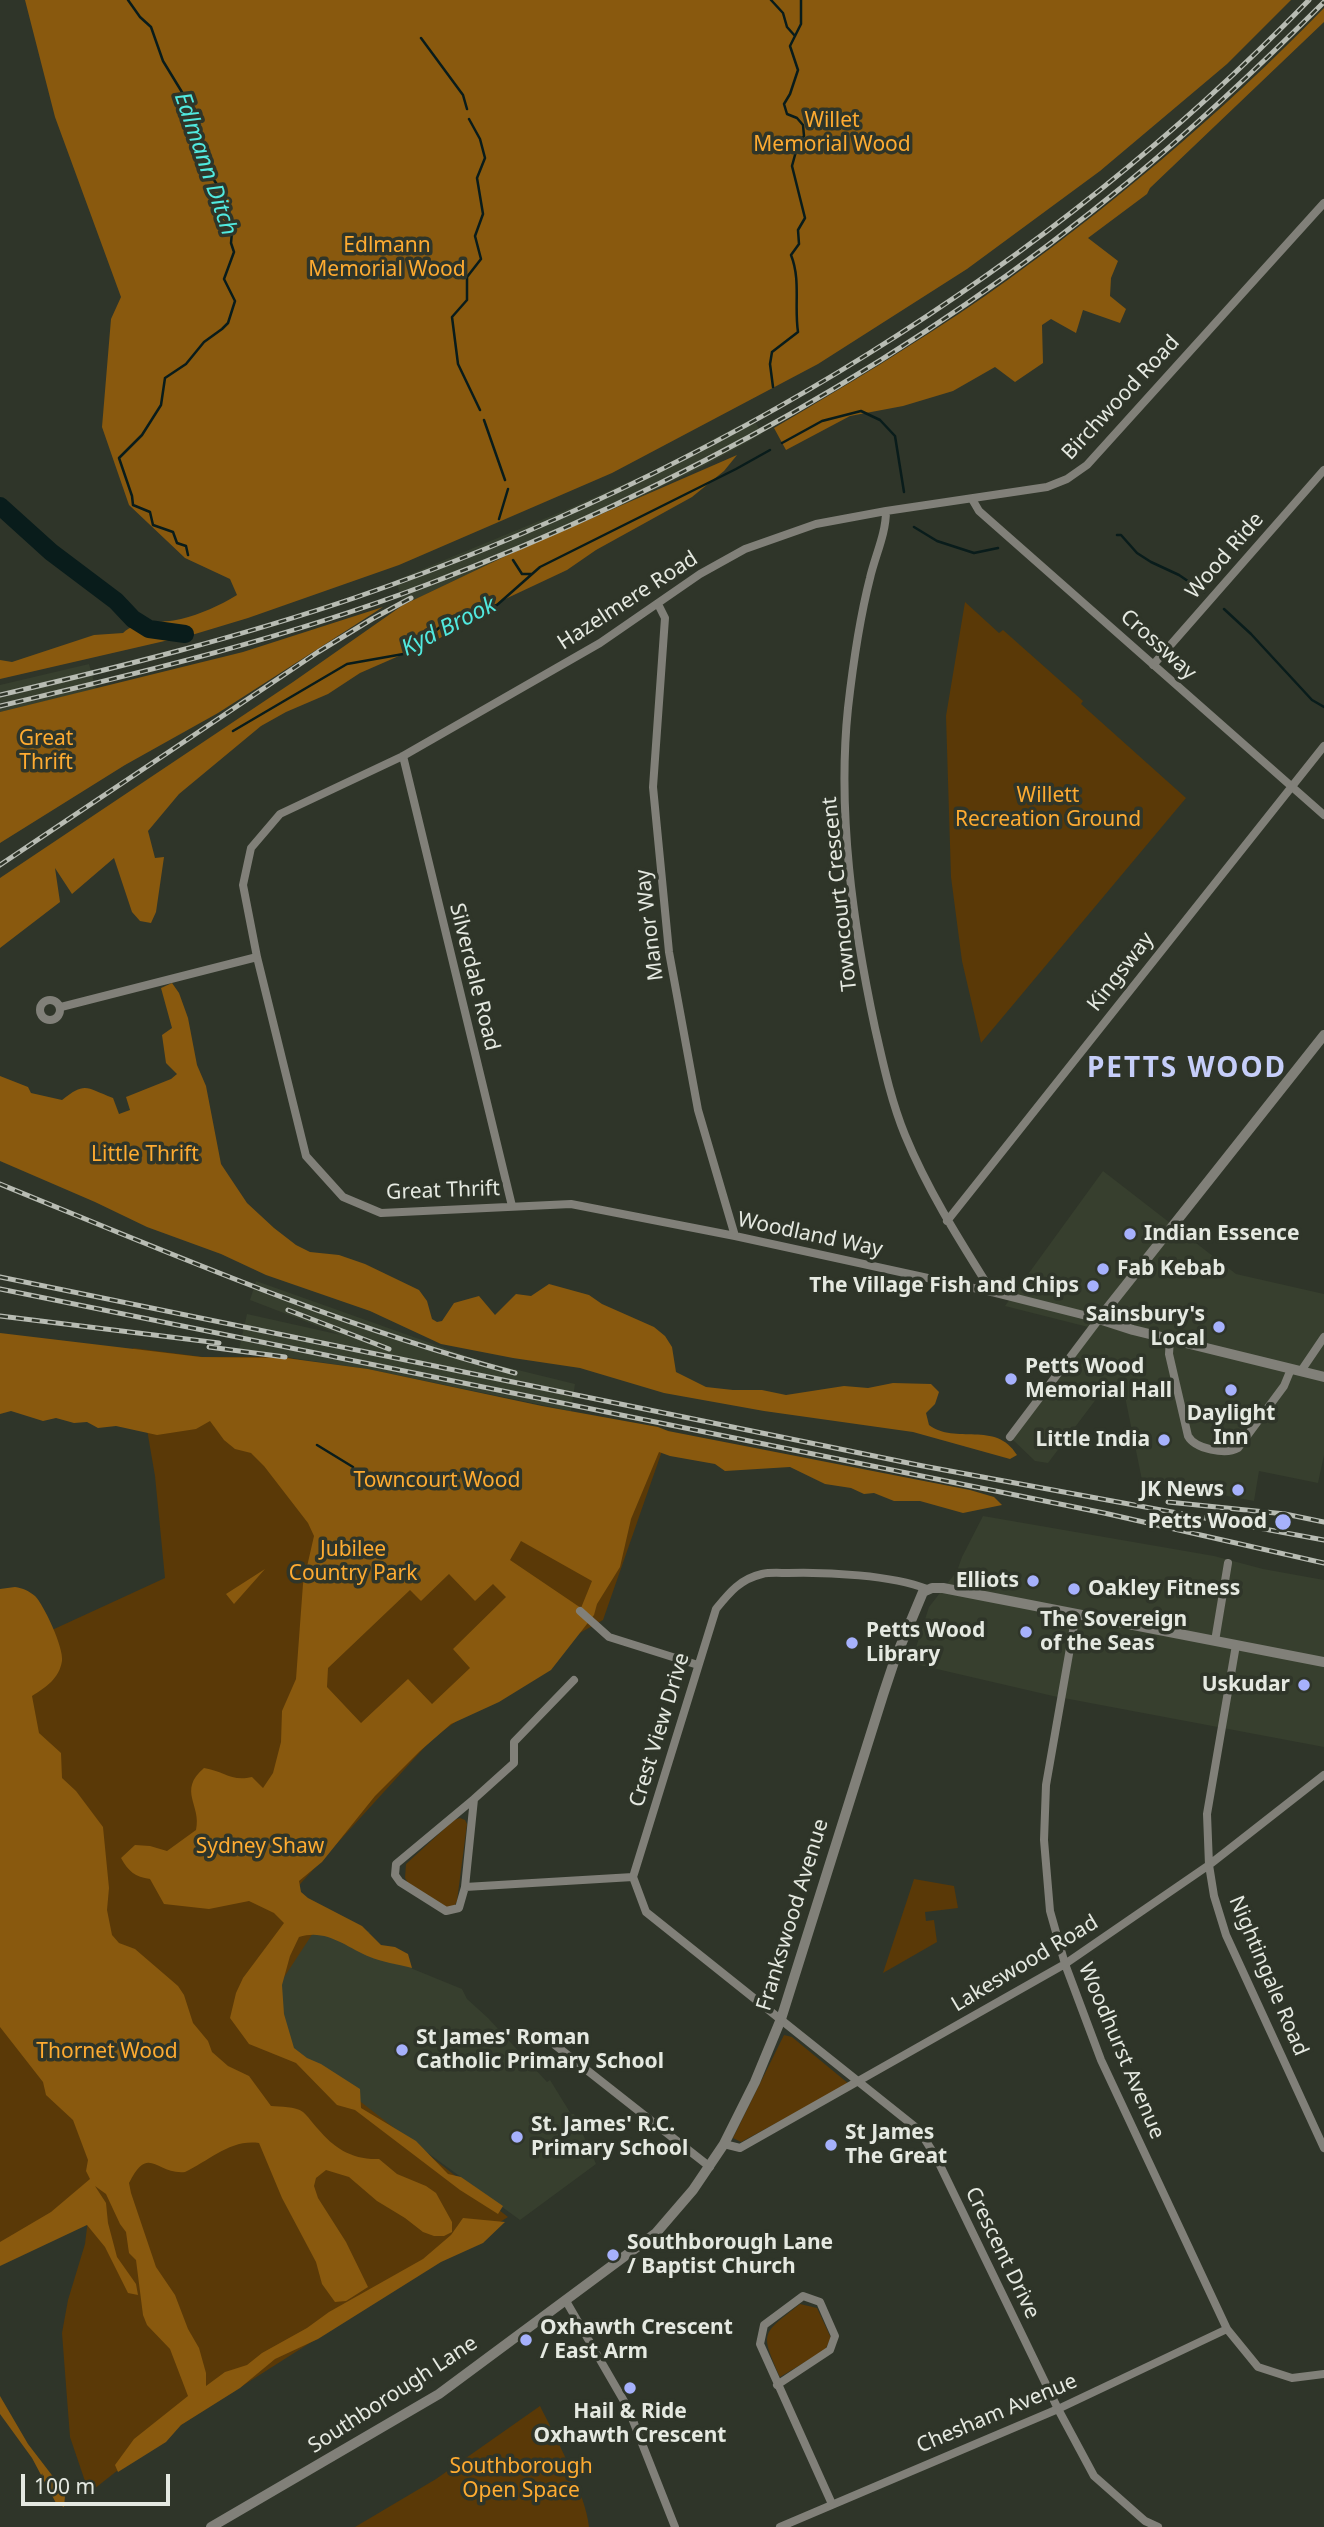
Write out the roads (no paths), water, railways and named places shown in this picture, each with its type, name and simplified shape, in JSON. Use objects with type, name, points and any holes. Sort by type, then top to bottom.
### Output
[{"type":"street","name":"Birchwood Road","points":[[886,511],[1046,487],[1067,479],[1087,465],[1324,203]]},
{"type":"street","name":"Wood Ride","points":[[1153,665],[1324,470]]},
{"type":"street","name":"Crossway","points":[[972,499],[979,511],[1324,815]]},
{"type":"street","name":"Hazelmere Road","points":[[403,756],[600,643],[701,574],[745,549],[795,530],[886,511]]},
{"type":"street","name":"Towncourt Crescent","points":[[886,511],[886,523],[870,576],[853,659],[846,729],[848,844],[863,970],[882,1058],[904,1132],[947,1221],[992,1292]]},
{"type":"street","name":"Manor Way","points":[[658,604],[665,618],[653,788],[669,952],[698,1110],[735,1236]]},
{"type":"street","name":"Kingsway","points":[[947,1221],[1324,746]]},
{"type":"street","name":"Great Thrift","points":[[403,756],[280,814],[251,848],[243,885],[257,957],[306,1156],[343,1197],[381,1213],[512,1206]]},
{"type":"street","name":"Silverdale Road","points":[[403,756],[512,1206]]},
{"type":"street","points":[[61,1007],[257,957]]},
{"type":"street","points":[[1010,1437],[1099,1319],[1324,1035]]},
{"type":"street","name":"Woodland Way","points":[[512,1206],[570,1204],[735,1236],[992,1292],[1099,1319]]},
{"type":"street","points":[[1099,1319],[1324,1377]]},
{"type":"street","points":[[1170,1339],[1168,1354],[1188,1436],[1197,1445],[1229,1452],[1238,1448],[1324,1337]]},
{"type":"street","points":[[1216,1641],[1228,1563]]},
{"type":"street","name":"Crest View Drive","points":[[633,1877],[716,1609],[736,1585],[762,1574],[804,1573],[880,1578],[927,1589]]},
{"type":"street","points":[[927,1589],[943,1588],[1324,1662]]},
{"type":"street","name":"Frankswood Avenue","points":[[656,2233],[710,2166],[755,2082],[781,2019],[895,1659],[920,1597],[927,1589]]},
{"type":"street","points":[[580,1611],[609,1637],[698,1665]]},
{"type":"street","name":"Woodhurst Avenue","points":[[1076,1615],[1050,1755],[1044,1816],[1050,1911],[1065,1964],[1101,2060],[1227,2329],[1258,2367],[1292,2378],[1324,2374]]},
{"type":"street","name":"Nightingale Road","points":[[1236,1645],[1207,1814],[1209,1865],[1214,1896],[1226,1935],[1324,2148]]},
{"type":"street","points":[[474,1799],[465,1887],[459,1908],[446,1911],[400,1882],[395,1875],[396,1864],[514,1763],[514,1742],[574,1680]]},
{"type":"street","name":"Lakeswood Road","points":[[724,2144],[740,2148],[1065,1964],[1209,1865],[1324,1774]]},
{"type":"street","points":[[465,1887],[633,1877],[646,1912],[781,2019]]},
{"type":"street","name":"Crescent Drive","points":[[781,2019],[919,2130],[936,2157],[1058,2409],[1094,2476],[1145,2521],[1158,2527]]},
{"type":"street","points":[[555,2045],[710,2166]]},
{"type":"street","name":"Southborough Lane","points":[[211,2527],[439,2394],[656,2233]]},
{"type":"street","points":[[777,2385],[830,2350],[835,2336],[820,2302],[803,2296],[764,2325],[760,2344],[777,2385],[832,2504]]},
{"type":"street","points":[[565,2301],[628,2408],[673,2525]]},
{"type":"street","name":"Chesham Avenue","points":[[779,2527],[794,2524],[832,2504],[1058,2409],[1227,2329]]},
{"type":"waterway","name":"Edlmann Ditch","points":[[128,0],[151,27],[163,61],[188,102],[200,138],[207,149],[212,177],[220,189],[225,218],[232,232],[234,252],[224,279],[235,301],[228,323],[204,342],[186,364],[165,378],[161,405],[142,435],[119,458],[133,505],[150,512],[153,525],[173,532],[177,543],[186,546],[188,555]]},
{"type":"waterway","points":[[771,0],[783,13],[787,27],[795,36]]},
{"type":"waterway","points":[[773,387],[770,364],[772,352],[798,332],[797,283],[791,255],[799,244],[798,230],[805,218],[792,166],[798,144],[804,136],[803,125],[797,118],[787,114],[784,104],[798,70],[790,46],[801,24],[801,0]]},
{"type":"waterway","points":[[421,38],[463,95],[467,109]]},
{"type":"waterway","points":[[469,119],[480,139],[485,158],[477,178],[483,214],[475,236],[481,259],[467,277],[467,300],[452,317],[458,364],[480,410]]},
{"type":"waterway","name":"Kyd Brook","points":[[782,443],[822,421],[861,411],[880,420],[895,436],[904,492]]},
{"type":"waterway","points":[[484,420],[505,480]]},
{"type":"waterway","name":"Kyd Brook","points":[[233,731],[347,664],[409,653],[440,627],[497,605],[540,567],[770,450]]},
{"type":"waterway","points":[[499,519],[508,489]]},
{"type":"waterway","name":"Kyd Brook","points":[[0,506],[51,552],[116,601],[133,619],[149,629],[185,634]]},
{"type":"waterway","name":"Kyd Brook","points":[[914,527],[937,541],[974,553],[998,548]]},
{"type":"waterway","name":"Kyd Brook","points":[[1117,535],[1121,535],[1137,553],[1179,575],[1204,592]]},
{"type":"waterway","points":[[513,560],[522,574],[531,574]]},
{"type":"waterway","name":"Kyd Brook","points":[[1224,609],[1312,700],[1324,707]]},
{"type":"waterway","name":"Edlmann Ditch","points":[[167,625],[169,631]]},
{"type":"waterway","points":[[317,1445],[353,1467]]},
{"type":"railway","points":[[0,695],[180,650],[357,597],[489,547],[619,490],[745,426],[868,354],[986,276],[1099,190],[1207,98],[1309,0]]},
{"type":"railway","points":[[0,706],[215,653],[374,604],[520,547],[613,506],[704,461],[793,413],[880,360],[965,305],[1047,246],[1178,140],[1324,2]]},
{"type":"railway","points":[[0,865],[318,652],[411,598]]},
{"type":"railway","points":[[0,1184],[319,1311],[515,1373]]},
{"type":"railway","points":[[0,1277],[923,1466],[1324,1540]]},
{"type":"railway","points":[[0,1289],[1104,1513],[1324,1563]]},
{"type":"railway","points":[[288,1310],[389,1349]]},
{"type":"railway","points":[[0,1316],[219,1343]]},
{"type":"railway","points":[[209,1347],[285,1357]]},
{"type":"railway","points":[[1168,1502],[1285,1514],[1324,1522]]},
{"type":"place","name":"Indian Essence","points":[[1130,1234]]},
{"type":"place","name":"Fab Kebab","points":[[1103,1269]]},
{"type":"place","name":"The Village Fish and Chips","points":[[1093,1286]]},
{"type":"place","name":"Sainsbury's Local","points":[[1219,1327]]},
{"type":"place","name":"Petts Wood Memorial Hall","points":[[1011,1379]]},
{"type":"place","name":"Daylight Inn","points":[[1231,1390]]},
{"type":"place","name":"Little India","points":[[1164,1440]]},
{"type":"place","name":"JK News","points":[[1238,1490]]},
{"type":"place","name":"Petts Wood","points":[[1283,1522]]},
{"type":"place","name":"Elliots","points":[[1033,1581]]},
{"type":"place","name":"Oakley Fitness","points":[[1074,1589]]},
{"type":"place","name":"The Sovereign of the Seas","points":[[1026,1632]]},
{"type":"place","name":"Petts Wood Library","points":[[852,1643]]},
{"type":"place","name":"Uskudar","points":[[1304,1685]]},
{"type":"place","name":"St James' Roman Catholic Primary School","points":[[402,2050]]},
{"type":"place","name":"St. James' R.C. Primary School","points":[[517,2137]]},
{"type":"place","name":"St James The Great","points":[[831,2145]]},
{"type":"place","name":"Southborough Lane / Baptist Church","points":[[613,2255]]},
{"type":"place","name":"Oxhawth Crescent / East Arm","points":[[526,2340]]},
{"type":"place","name":"Hail & Ride Oxhawth Crescent","points":[[630,2388]]},
{"type":"district","name":"PETTS WOOD","points":[[1187,1069]]},
{"type":"park label","name":"Willet Memorial Wood","points":[[832,133]]},
{"type":"park label","name":"Edlmann Memorial Wood","points":[[387,258]]},
{"type":"park label","name":"Willett Recreation Ground","points":[[1048,808]]},
{"type":"park label","name":"Little Thrift","points":[[145,1155]]},
{"type":"park label","name":"Towncourt Wood","points":[[437,1481]]},
{"type":"park label","name":"Jubilee Country Park","points":[[353,1562]]},
{"type":"park label","name":"Sydney Shaw","points":[[260,1847]]},
{"type":"park label","name":"Thornet Wood","points":[[107,2052]]},
{"type":"park label","name":"Southborough Open Space","points":[[521,2479]]}]
